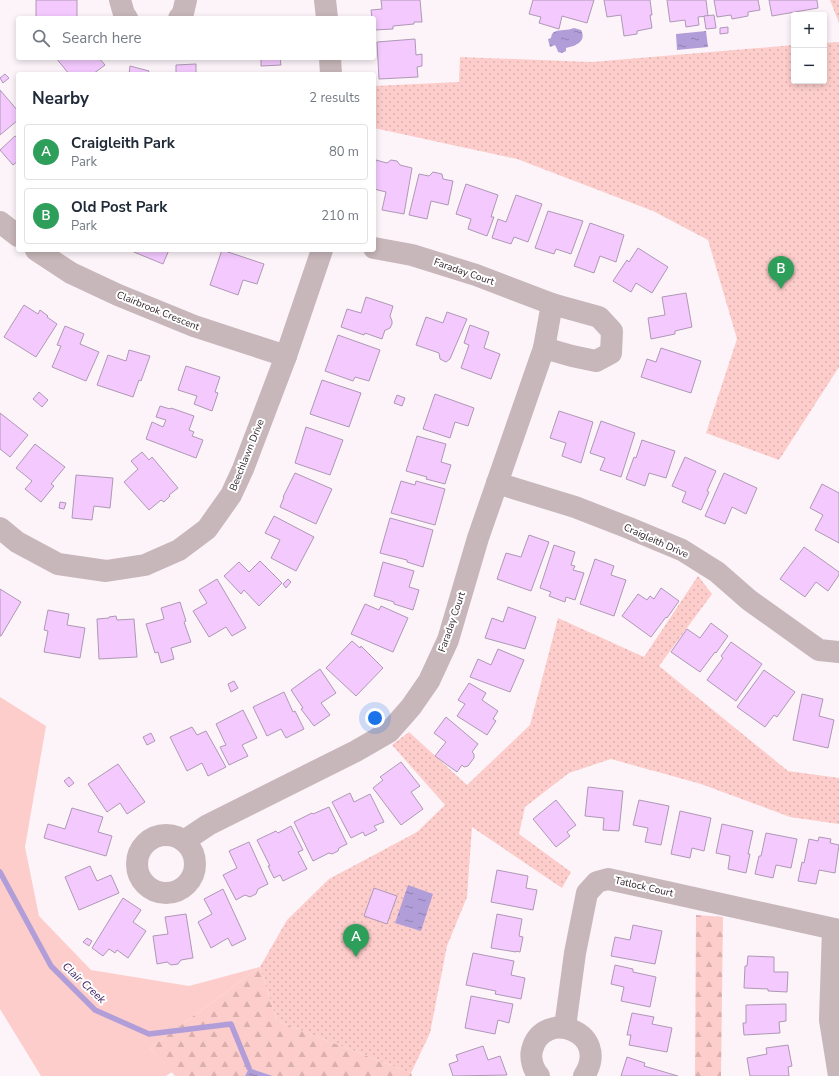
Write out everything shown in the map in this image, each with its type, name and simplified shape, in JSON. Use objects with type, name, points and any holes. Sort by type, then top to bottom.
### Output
[{"type":"street","points":[[120,0],[126,16]]},
{"type":"street","points":[[180,16],[186,0]]},
{"type":"street","points":[[325,0],[327,16]]},
{"type":"street","points":[[330,60],[331,72]]},
{"type":"street","points":[[0,222],[16,234]]},
{"type":"street","name":"Faraday Court","points":[[376,248],[412,255],[476,275],[552,304],[598,317],[612,331],[611,353],[596,361],[544,348]]},
{"type":"street","name":"Clairbrook Crescent","points":[[39,252],[71,273],[118,295],[194,326],[286,356]]},
{"type":"street","name":"Beechlawn Drive","points":[[0,528],[17,542],[58,564],[106,570],[145,566],[179,550],[207,529],[231,496],[243,469],[286,356],[321,252]]},
{"type":"street","name":"Faraday Court","points":[[184,841],[208,825],[349,754],[389,732],[411,707],[429,680],[448,640],[478,538],[544,348],[552,304]]},
{"type":"street","name":"Craigleith Drive","points":[[497,483],[526,491],[575,508],[682,550],[717,572],[749,600],[819,650],[839,652]]},
{"type":"street","name":"Tatlock Court","points":[[566,1027],[575,953],[587,893],[597,882],[608,879],[836,930]]},
{"type":"street","points":[[836,930],[830,1020],[839,1076]]},
{"type":"street","points":[[539,1076],[532,1063],[532,1052],[534,1045],[540,1036],[548,1030],[558,1027],[566,1027],[575,1030],[584,1037],[589,1046],[591,1056],[589,1068],[584,1076]]},
{"type":"green space","points":[[830,0],[839,0],[839,23]]},
{"type":"green space","points":[[839,42],[839,367],[779,460],[706,433],[737,339],[708,240],[653,211],[517,159],[376,128],[376,86],[459,82],[460,57],[592,62],[791,45],[791,84],[827,84],[827,43]]},
{"type":"green space","points":[[698,576],[712,594],[659,666],[788,771],[839,778],[839,824],[790,817],[701,784],[611,759],[569,773],[525,807],[519,834],[571,872],[562,888],[472,827],[467,897],[447,946],[430,1033],[411,1073],[277,1021],[260,967],[287,920],[329,879],[417,832],[445,805],[392,745],[409,732],[467,785],[530,725],[558,618],[644,657]]},
{"type":"green space","points":[[0,697],[46,726],[25,847],[39,916],[91,970],[189,986],[260,967],[150,1048],[172,1072],[166,1076],[41,1076],[0,1009]]},
{"type":"green space","points":[[696,915],[723,917],[721,1076],[695,1076]]},
{"type":"green space","points":[[260,967],[277,1021],[411,1073],[412,1076],[273,1076],[249,1068],[245,1076],[175,1076],[150,1048]]},
{"type":"water","points":[[574,28],[581,30],[583,37],[580,42],[566,48],[566,51],[562,53],[558,52],[555,45],[550,47],[548,39],[551,38],[554,32]]},
{"type":"water","points":[[706,31],[708,47],[677,50],[676,34]]},
{"type":"water","points":[[408,885],[433,894],[421,931],[395,923]]},
{"type":"water","points":[[249,1068],[273,1076],[245,1076]]},
{"type":"building","points":[[36,0],[77,0],[77,16],[36,16]]},
{"type":"building","points":[[381,0],[420,0],[422,22],[393,26],[393,29],[376,30],[376,16],[372,16],[371,10],[382,9]]},
{"type":"building","points":[[533,0],[594,0],[587,23],[562,16],[559,29],[539,23],[541,17],[529,14]]},
{"type":"building","points":[[604,0],[650,0],[652,28],[637,31],[637,34],[624,36],[621,15],[607,17]]},
{"type":"building","points":[[667,0],[706,0],[708,16],[698,17],[699,25],[686,27],[685,20],[670,22]]},
{"type":"building","points":[[714,0],[758,0],[760,10],[748,12],[748,16],[732,19],[731,15],[717,17]]},
{"type":"building","points":[[769,0],[817,0],[818,8],[772,16]]},
{"type":"building","points":[[714,15],[716,28],[706,29],[704,16]]},
{"type":"building","points":[[728,27],[728,33],[720,34],[720,28]]},
{"type":"building","points":[[415,39],[416,55],[422,54],[422,66],[417,67],[418,77],[379,79],[377,42]]},
{"type":"building","points":[[58,60],[101,60],[105,65],[96,72],[67,72]]},
{"type":"building","points":[[261,60],[280,60],[281,65],[261,66]]},
{"type":"building","points":[[196,64],[196,72],[176,72],[176,65]]},
{"type":"building","points":[[130,66],[149,71],[149,72],[129,72]]},
{"type":"building","points":[[5,74],[9,78],[3,83],[0,78]]},
{"type":"building","points":[[0,90],[16,109],[16,122],[0,135]]},
{"type":"building","points":[[16,137],[16,163],[13,165],[0,150]]},
{"type":"building","points":[[376,160],[387,163],[391,160],[397,161],[400,165],[412,168],[404,214],[382,210],[386,192],[376,190]]},
{"type":"building","points":[[433,172],[442,174],[443,179],[453,181],[448,205],[431,201],[427,219],[409,215],[419,174],[429,176]]},
{"type":"building","points":[[466,184],[498,195],[491,217],[494,217],[487,236],[468,229],[471,219],[456,214]]},
{"type":"building","points":[[516,195],[542,204],[528,242],[514,237],[511,244],[492,238],[498,219],[506,222]]},
{"type":"building","points":[[548,211],[583,221],[571,254],[556,249],[554,254],[535,248]]},
{"type":"building","points":[[590,223],[624,235],[616,262],[600,256],[594,273],[574,266]]},
{"type":"building","points":[[638,248],[668,267],[652,293],[636,283],[631,292],[613,281],[627,260],[629,262]]},
{"type":"building","points":[[134,252],[168,252],[163,264]]},
{"type":"building","points":[[221,252],[228,252],[264,264],[257,284],[243,280],[238,295],[210,285]]},
{"type":"building","points":[[686,293],[692,327],[675,331],[675,334],[651,339],[648,318],[665,315],[662,297]]},
{"type":"building","points":[[366,297],[393,306],[390,316],[392,324],[390,328],[385,330],[382,339],[365,333],[364,335],[341,327],[347,309],[361,313]]},
{"type":"building","points":[[24,305],[38,314],[40,310],[57,324],[36,357],[4,337]]},
{"type":"building","points":[[447,312],[467,319],[450,359],[446,362],[440,359],[439,353],[416,345],[426,317],[443,323]]},
{"type":"building","points":[[470,325],[489,332],[484,348],[500,354],[491,379],[461,368],[469,345],[464,343]]},
{"type":"building","points":[[65,326],[84,334],[80,344],[99,352],[86,381],[52,367],[61,346],[57,345]]},
{"type":"building","points":[[338,335],[380,350],[369,381],[355,377],[353,381],[325,371]]},
{"type":"building","points":[[661,348],[701,361],[691,393],[641,377],[647,359],[656,362]]},
{"type":"building","points":[[129,350],[150,356],[141,381],[139,380],[133,397],[97,385],[108,355],[126,361]]},
{"type":"building","points":[[186,366],[220,377],[215,392],[218,393],[212,411],[194,404],[197,396],[178,390]]},
{"type":"building","points":[[322,380],[361,393],[349,427],[310,414]]},
{"type":"building","points":[[39,392],[48,400],[42,407],[33,399]]},
{"type":"building","points":[[435,394],[474,408],[468,426],[455,422],[450,438],[423,429]]},
{"type":"building","points":[[397,395],[405,398],[402,406],[394,403]]},
{"type":"building","points":[[160,406],[194,416],[189,430],[194,432],[192,436],[203,440],[196,458],[146,439],[152,422],[163,427],[166,420],[156,417]]},
{"type":"building","points":[[559,411],[593,422],[581,463],[562,456],[566,443],[550,438]]},
{"type":"building","points":[[0,413],[28,435],[10,457],[0,449]]},
{"type":"building","points":[[601,421],[635,433],[621,477],[600,470],[605,458],[590,453]]},
{"type":"building","points":[[306,427],[343,440],[330,475],[295,463]]},
{"type":"building","points":[[417,436],[446,444],[441,462],[451,465],[445,484],[426,479],[427,477],[406,471]]},
{"type":"building","points":[[642,440],[675,451],[666,478],[649,473],[645,486],[626,479],[634,457],[636,458]]},
{"type":"building","points":[[35,444],[65,467],[51,484],[54,486],[41,502],[25,489],[32,481],[16,468]]},
{"type":"building","points":[[142,452],[149,460],[152,457],[178,488],[169,495],[170,496],[164,502],[161,500],[149,510],[124,482],[138,469],[131,461]]},
{"type":"building","points":[[685,457],[716,471],[707,491],[709,492],[701,510],[682,502],[686,492],[672,486]]},
{"type":"building","points":[[295,473],[332,489],[316,524],[280,507],[283,497]]},
{"type":"building","points":[[724,473],[757,488],[746,514],[732,507],[725,524],[705,516]]},
{"type":"building","points":[[76,475],[113,478],[110,508],[94,506],[92,520],[72,518]]},
{"type":"building","points":[[401,481],[415,485],[416,481],[445,489],[435,525],[391,513]]},
{"type":"building","points":[[822,484],[839,493],[839,543],[815,530],[823,515],[810,508]]},
{"type":"building","points":[[60,502],[66,503],[64,509],[59,508]]},
{"type":"building","points":[[274,516],[314,537],[296,571],[271,558],[280,540],[265,533]]},
{"type":"building","points":[[390,518],[433,530],[423,567],[407,562],[407,560],[380,553]]},
{"type":"building","points":[[529,535],[549,542],[531,591],[497,579],[506,553],[521,557]]},
{"type":"building","points":[[554,545],[575,552],[571,565],[575,566],[573,570],[584,573],[575,600],[566,597],[565,602],[549,596],[551,592],[540,588]]},
{"type":"building","points":[[804,547],[839,572],[839,575],[828,591],[816,582],[805,597],[780,579]]},
{"type":"building","points":[[595,559],[614,566],[611,575],[626,580],[614,616],[580,604]]},
{"type":"building","points":[[260,561],[282,583],[259,606],[244,590],[241,594],[224,576],[239,562],[249,572]]},
{"type":"building","points":[[383,562],[414,571],[409,587],[419,590],[413,610],[374,596]]},
{"type":"building","points":[[217,579],[246,628],[232,636],[226,627],[209,637],[193,611],[207,603],[199,590]]},
{"type":"building","points":[[288,579],[291,582],[286,588],[283,584]]},
{"type":"building","points":[[661,588],[679,601],[651,637],[622,616],[638,594],[647,600],[650,596],[654,599]]},
{"type":"building","points":[[0,589],[21,602],[1,636],[0,636]]},
{"type":"building","points":[[180,602],[186,621],[184,622],[191,642],[171,648],[174,659],[161,663],[158,652],[155,653],[146,624],[164,619],[161,608]]},
{"type":"building","points":[[365,604],[379,610],[381,606],[408,618],[393,652],[351,634]]},
{"type":"building","points":[[508,607],[536,617],[525,649],[485,638],[492,618],[503,622]]},
{"type":"building","points":[[48,610],[69,614],[67,625],[85,628],[80,658],[44,652],[48,631],[44,630]]},
{"type":"building","points":[[116,616],[117,620],[134,619],[137,657],[99,659],[97,619]]},
{"type":"building","points":[[711,623],[728,636],[700,672],[671,652],[687,629],[700,638]]},
{"type":"building","points":[[352,641],[360,648],[361,646],[383,668],[356,696],[326,668]]},
{"type":"building","points":[[731,642],[762,664],[736,701],[707,680],[723,658],[721,656]]},
{"type":"building","points":[[498,649],[524,660],[510,692],[470,677],[478,659],[491,665]]},
{"type":"building","points":[[320,669],[336,693],[321,703],[330,715],[314,726],[301,709],[303,708],[291,690]]},
{"type":"building","points":[[764,670],[795,692],[777,717],[774,715],[765,727],[737,707]]},
{"type":"building","points":[[234,681],[238,688],[231,692],[228,684]]},
{"type":"building","points":[[469,683],[486,693],[482,700],[498,711],[493,719],[496,721],[487,735],[457,716],[465,704],[458,700]]},
{"type":"building","points":[[284,692],[293,712],[295,711],[304,729],[286,738],[281,729],[267,736],[253,707]]},
{"type":"building","points":[[802,694],[823,699],[819,716],[834,720],[828,748],[793,740]]},
{"type":"building","points":[[243,710],[257,738],[242,745],[248,756],[229,765],[220,747],[226,745],[216,724]]},
{"type":"building","points":[[446,717],[478,744],[472,752],[474,754],[474,758],[468,766],[464,767],[462,765],[457,772],[435,756],[446,742],[434,733]]},
{"type":"building","points":[[192,727],[197,735],[206,731],[226,767],[208,776],[202,763],[187,771],[170,737]]},
{"type":"building","points":[[151,733],[155,741],[147,745],[143,737]]},
{"type":"building","points":[[401,762],[420,786],[411,792],[423,809],[401,825],[373,788],[383,780],[380,777]]},
{"type":"building","points":[[118,764],[145,802],[127,814],[120,803],[107,812],[88,784]]},
{"type":"building","points":[[69,777],[74,783],[69,787],[64,781]]},
{"type":"building","points":[[588,787],[623,791],[619,831],[603,830],[604,818],[585,816]]},
{"type":"building","points":[[350,793],[354,802],[370,794],[384,822],[374,826],[377,830],[365,836],[363,832],[351,838],[332,802]]},
{"type":"building","points":[[556,800],[576,825],[567,832],[570,836],[556,847],[533,819]]},
{"type":"building","points":[[639,800],[669,806],[661,845],[645,842],[648,828],[633,825]]},
{"type":"building","points":[[329,807],[347,844],[332,854],[329,853],[313,861],[294,822]]},
{"type":"building","points":[[72,808],[103,817],[98,832],[112,836],[106,856],[44,838],[48,824],[65,829]]},
{"type":"building","points":[[680,811],[711,818],[704,851],[692,848],[690,858],[671,854]]},
{"type":"building","points":[[722,824],[753,831],[746,873],[728,869],[730,856],[716,853]]},
{"type":"building","points":[[291,826],[303,850],[298,852],[307,869],[283,881],[280,875],[274,878],[268,866],[270,866],[257,840],[276,831],[278,833]]},
{"type":"building","points":[[766,833],[797,839],[791,868],[776,865],[773,878],[755,874]]},
{"type":"building","points":[[819,837],[831,839],[830,843],[839,845],[835,873],[819,870],[816,884],[798,881],[802,862],[804,863],[809,839],[818,841]]},
{"type":"building","points":[[249,842],[268,884],[258,889],[256,894],[250,897],[245,895],[236,900],[223,875],[237,868],[229,851]]},
{"type":"building","points":[[90,866],[97,881],[111,875],[119,893],[79,910],[65,877]]},
{"type":"building","points":[[497,870],[528,876],[526,888],[537,890],[533,910],[491,902]]},
{"type":"building","points":[[374,888],[397,896],[387,924],[364,916]]},
{"type":"building","points":[[223,889],[246,939],[232,946],[228,938],[211,948],[198,922],[212,914],[204,899]]},
{"type":"building","points":[[123,898],[141,910],[133,922],[146,931],[128,958],[117,950],[115,953],[109,949],[103,956],[92,948]]},
{"type":"building","points":[[186,914],[193,958],[181,960],[178,964],[171,965],[167,962],[157,964],[153,936],[168,934],[165,917]]},
{"type":"building","points":[[497,914],[522,919],[519,936],[523,937],[520,952],[491,948]]},
{"type":"building","points":[[633,925],[662,931],[655,964],[611,956],[615,937],[630,940]]},
{"type":"building","points":[[87,938],[92,941],[89,946],[83,942]]},
{"type":"building","points":[[473,953],[514,961],[511,975],[525,978],[521,999],[495,994],[496,991],[466,985]]},
{"type":"building","points":[[748,956],[774,957],[774,972],[788,972],[787,992],[768,991],[768,989],[744,988],[745,966],[747,966]]},
{"type":"building","points":[[615,965],[633,969],[633,972],[656,977],[650,1007],[621,1001],[624,987],[611,984]]},
{"type":"building","points":[[471,996],[513,1004],[509,1023],[498,1020],[495,1034],[465,1028]]},
{"type":"building","points":[[786,1004],[786,1021],[779,1022],[780,1033],[744,1035],[743,1023],[746,1023],[746,1005]]},
{"type":"building","points":[[632,1013],[654,1017],[652,1024],[672,1028],[667,1052],[629,1045],[631,1035],[627,1035]]},
{"type":"building","points":[[788,1045],[792,1066],[788,1067],[789,1076],[750,1076],[747,1058],[767,1054],[766,1048]]},
{"type":"building","points":[[483,1046],[488,1060],[500,1056],[507,1075],[453,1076],[449,1064],[458,1061],[456,1055]]},
{"type":"building","points":[[627,1057],[645,1063],[644,1066],[678,1076],[621,1076]]},
{"type":"waterway","name":"Clair Creek","points":[[0,872],[51,966],[95,1010],[149,1034],[231,1024],[249,1068]]},
{"type":"place","name":"Old Post Park","points":[[781,289]]},
{"type":"place","name":"Craigleith Park","points":[[356,957]]}]
